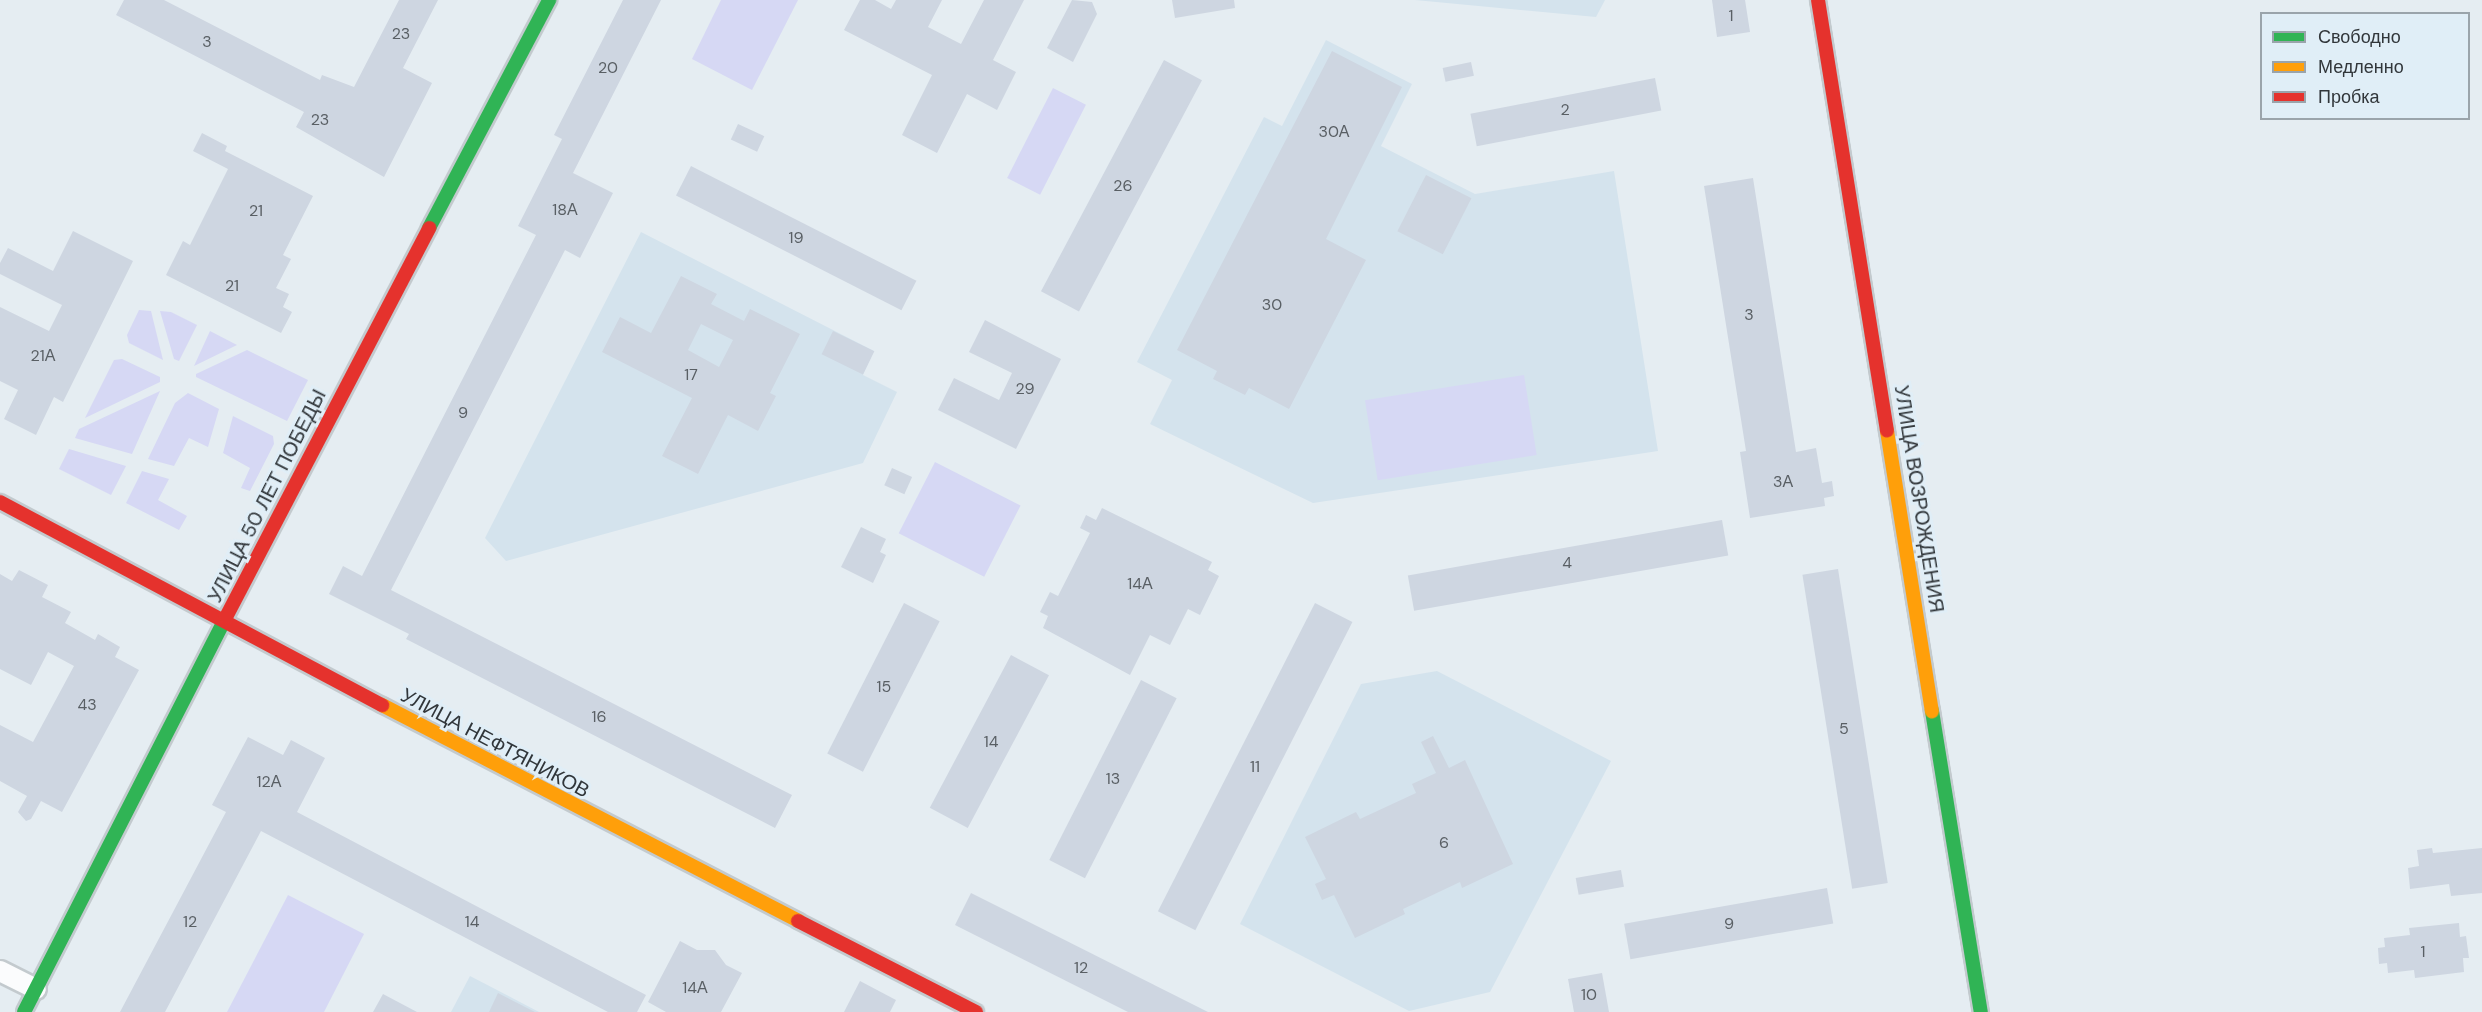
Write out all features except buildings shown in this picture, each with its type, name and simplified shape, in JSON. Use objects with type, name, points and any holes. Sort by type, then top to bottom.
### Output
[{"type":"street","name":"УЛИЦА 50 ЛЕТ ПОБЕДЫ","points":[[24,1012],[224,621],[549,0]]},
{"type":"street","name":"УЛИЦА ВОЗРОЖДЕНИЯ","points":[[1818,0],[1980,1010]]},
{"type":"street","name":"УЛИЦА НЕФТЯНИКОВ","points":[[0,502],[618,830],[976,1012]]},
{"type":"street","points":[[0,971],[36,989]]},
{"type":"shaded area","points":[[721,0],[798,0],[752,90],[692,59]]},
{"type":"shaded area","points":[[1415,0],[1605,0],[1596,17]]},
{"type":"shaded area","points":[[1326,40],[1412,84],[1381,146],[1475,194],[1614,171],[1658,451],[1313,503],[1150,424],[1172,380],[1137,362],[1264,117],[1282,126]]},
{"type":"shaded area","points":[[1053,88],[1086,105],[1040,195],[1007,178]]},
{"type":"shaded area","points":[[641,232],[874,351],[863,375],[897,392],[863,463],[506,561],[485,538]]},
{"type":"shaded area","points":[[139,310],[151,311],[163,360],[129,343],[127,335]]},
{"type":"shaded area","points":[[160,311],[171,312],[197,325],[179,361],[174,359]]},
{"type":"shaded area","points":[[210,331],[237,345],[194,366]]},
{"type":"shaded area","points":[[247,350],[308,380],[287,421],[196,377],[196,374]]},
{"type":"shaded area","points":[[122,359],[160,377],[160,382],[85,418],[114,360]]},
{"type":"shaded area","points":[[1524,375],[1537,455],[1378,480],[1365,400]]},
{"type":"shaded area","points":[[160,391],[132,454],[75,438],[79,429]]},
{"type":"shaded area","points":[[188,393],[219,409],[208,447],[189,438],[174,466],[148,459],[175,403]]},
{"type":"shaded area","points":[[233,416],[273,436],[274,444],[250,491],[241,488],[250,468],[223,453]]},
{"type":"shaded area","points":[[69,449],[126,466],[111,495],[59,469]]},
{"type":"shaded area","points":[[935,462],[1021,506],[984,577],[899,533]]},
{"type":"shaded area","points":[[142,471],[169,479],[158,500],[187,516],[179,530],[126,503]]},
{"type":"shaded area","points":[[1437,671],[1611,761],[1490,992],[1409,1011],[1240,924],[1361,684]]},
{"type":"shaded area","points":[[288,895],[364,934],[324,1012],[227,1012]]},
{"type":"shaded area","points":[[470,976],[539,1012],[451,1012]]},
{"type":"traffic: fast","points":[[429,228],[549,0]]},
{"type":"traffic: fast","points":[[24,1012],[226,617]]},
{"type":"traffic: fast","points":[[1932,711],[1981,1012]]},
{"type":"traffic: slow","points":[[1887,431],[1932,711]]},
{"type":"traffic: slow","points":[[382,705],[798,921]]},
{"type":"traffic: jam","points":[[1818,0],[1887,431]]},
{"type":"traffic: jam","points":[[226,617],[429,228]]},
{"type":"traffic: jam","points":[[0,502],[382,705]]},
{"type":"traffic: jam","points":[[798,921],[976,1012]]}]
